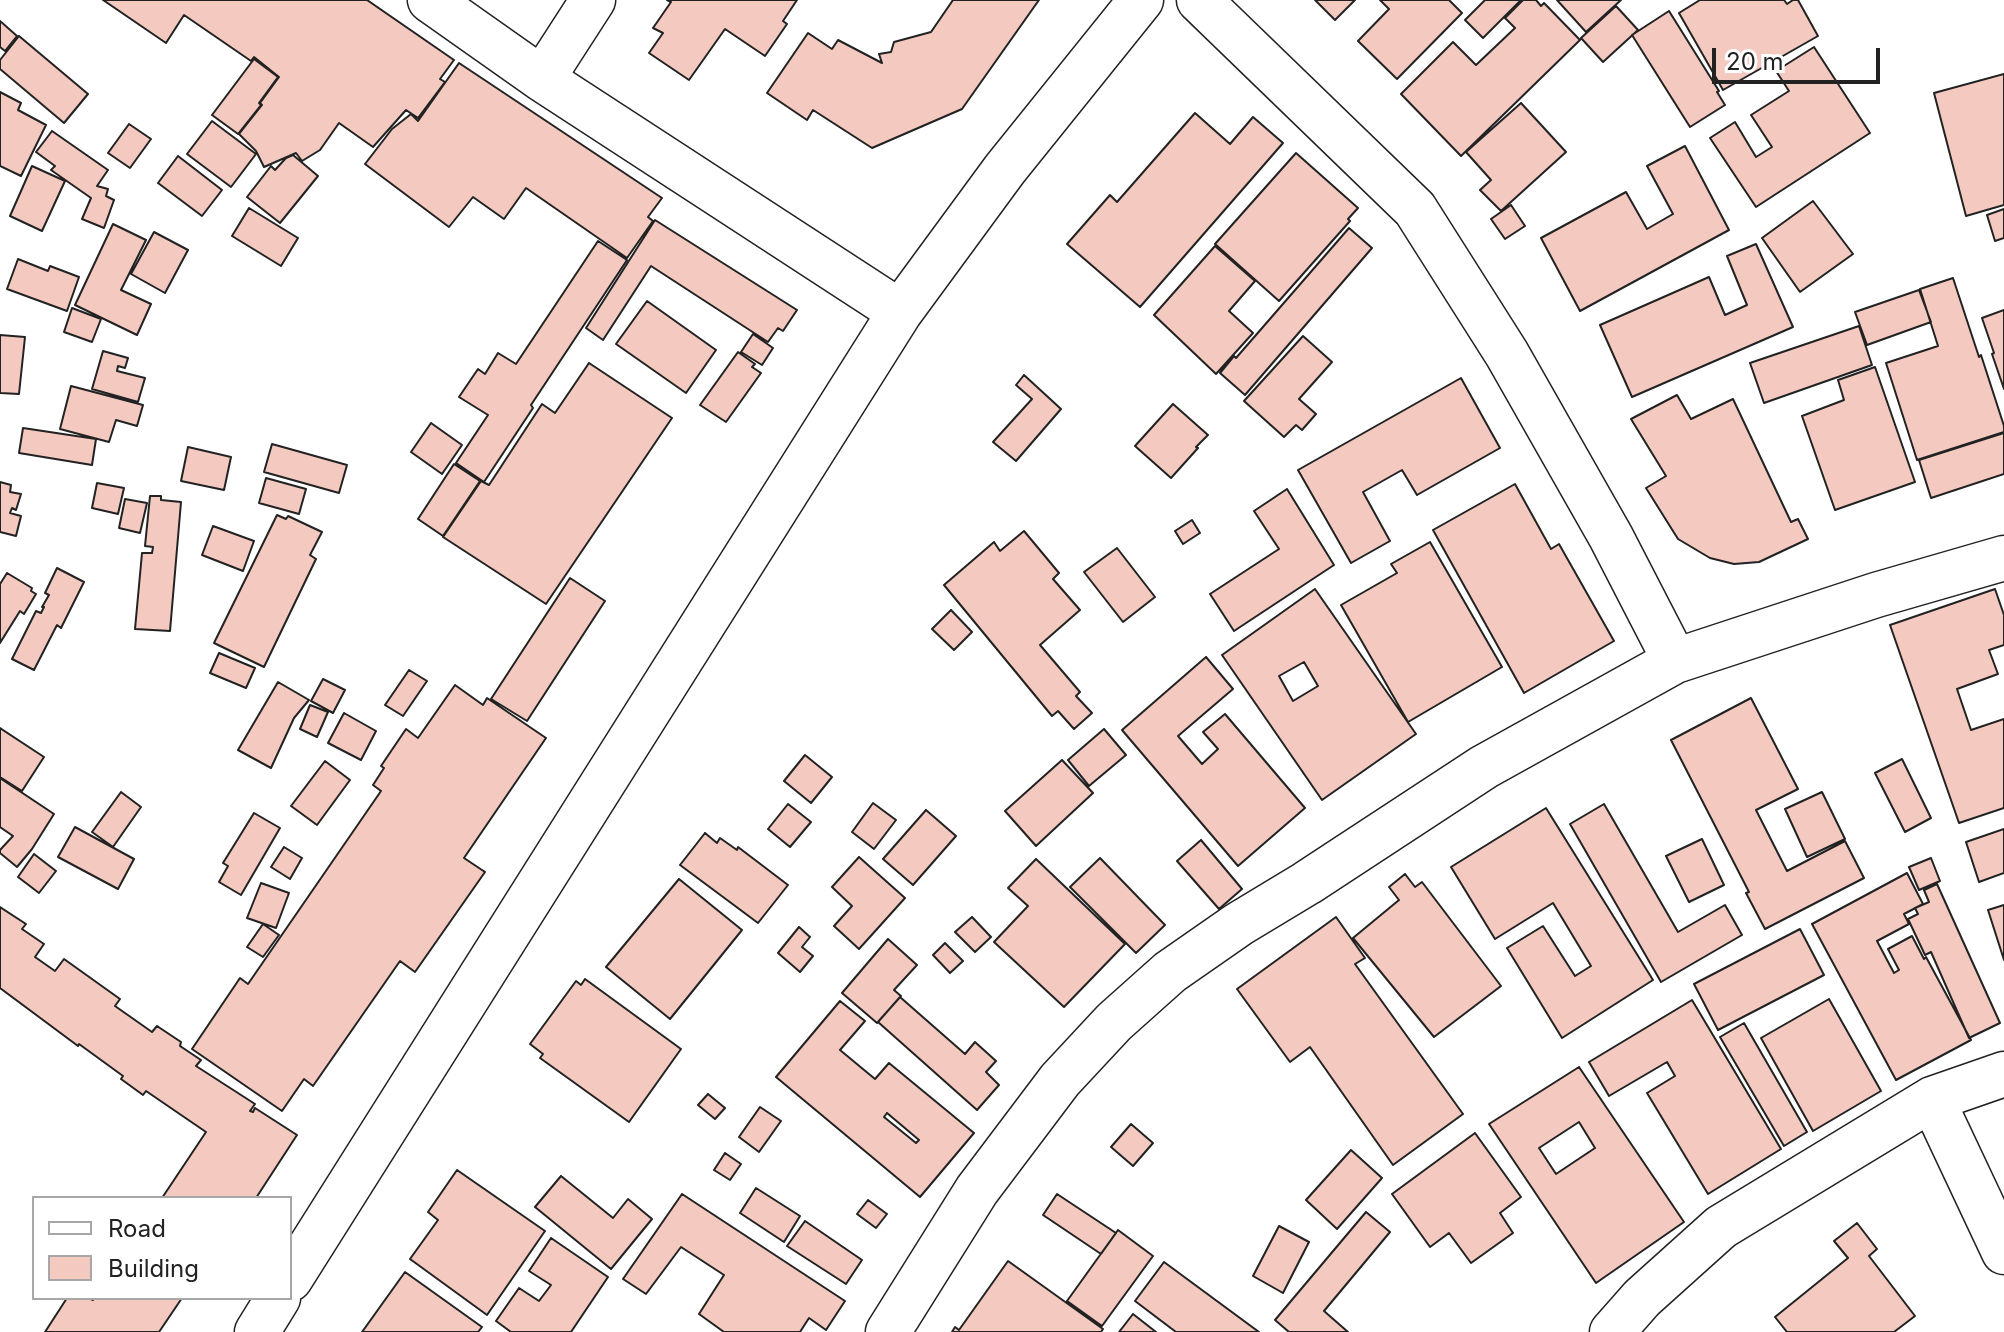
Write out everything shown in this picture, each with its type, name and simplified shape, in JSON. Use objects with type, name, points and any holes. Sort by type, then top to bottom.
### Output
[{"type":"street","points":[[430,0],[542,79],[900,312]]},
{"type":"street","points":[[542,79],[593,0]]},
{"type":"street","points":[[292,1276],[900,312],[1005,169],[1141,0]]},
{"type":"street","points":[[1199,0],[1415,209],[1507,354],[1611,537],[1675,661]]},
{"type":"street","points":[[888,1332],[977,1190],[1060,1080],[1114,1022],[1170,972],[1239,924],[1484,767],[1675,661],[1876,595],[2004,558]]},
{"type":"street","points":[[1612,1332],[1642,1298],[1721,1227],[1932,1099],[2004,1074]]},
{"type":"street","points":[[1932,1099],[2004,1252]]},
{"type":"street","points":[[257,1332],[277,1300]]},
{"type":"building","points":[[103,0],[367,0],[454,60],[440,79],[445,82],[418,118],[406,110],[373,147],[339,123],[320,150],[302,161],[296,153],[264,167],[256,151],[239,134],[279,77],[254,57],[251,61],[184,15],[166,43]]},
{"type":"building","points":[[667,0],[797,0],[783,21],[787,24],[765,56],[725,29],[689,80],[649,53],[663,33],[653,28],[671,2]]},
{"type":"building","points":[[953,0],[1039,0],[962,109],[872,148],[813,110],[807,120],[767,93],[808,33],[832,49],[838,40],[882,63],[879,54],[891,52],[894,42],[931,32]]},
{"type":"building","points":[[1315,0],[1355,0],[1335,20]]},
{"type":"building","points":[[1380,0],[1449,0],[1462,13],[1397,79],[1358,41],[1389,9]]},
{"type":"building","points":[[1485,0],[1521,0],[1483,38],[1465,20]]},
{"type":"building","points":[[1523,0],[1536,0],[1541,6],[1544,3],[1580,40],[1461,156],[1401,94],[1453,42],[1476,65],[1515,28],[1505,18]]},
{"type":"building","points":[[1557,0],[1621,0],[1586,32]]},
{"type":"building","points":[[1700,0],[1784,0],[1787,4],[1798,0],[1818,36],[1723,90],[1679,13]]},
{"type":"building","points":[[1616,6],[1638,30],[1603,62],[1581,38]]},
{"type":"building","points":[[1669,11],[1725,105],[1690,127],[1632,35]]},
{"type":"building","points":[[0,21],[17,36],[5,51],[0,47]]},
{"type":"building","points":[[19,36],[88,94],[64,123],[0,69],[0,60]]},
{"type":"building","points":[[1814,47],[1870,133],[1756,207],[1710,138],[1735,122],[1756,157],[1772,147],[1751,115],[1789,91],[1776,71]]},
{"type":"building","points":[[254,59],[278,77],[238,134],[212,115]]},
{"type":"building","points":[[459,63],[662,198],[648,217],[653,221],[627,258],[526,188],[504,219],[473,197],[449,227],[365,164],[392,129],[411,114],[418,121]]},
{"type":"building","points":[[2004,74],[2004,205],[1966,216],[1934,93]]},
{"type":"building","points":[[0,92],[21,103],[18,110],[46,125],[21,176],[0,166]]},
{"type":"building","points":[[1521,103],[1566,152],[1501,211],[1480,190],[1491,180],[1466,152]]},
{"type":"building","points":[[1195,113],[1230,144],[1253,117],[1283,143],[1140,307],[1067,244],[1110,195],[1117,202]]},
{"type":"building","points":[[212,121],[256,154],[231,187],[187,154]]},
{"type":"building","points":[[129,124],[151,139],[130,168],[108,153]]},
{"type":"building","points":[[52,131],[108,170],[97,186],[108,189],[106,196],[114,200],[104,228],[82,219],[91,198],[51,170],[55,166],[36,152]]},
{"type":"building","points":[[1685,146],[1729,230],[1580,311],[1541,238],[1626,192],[1647,229],[1673,214],[1647,166]]},
{"type":"building","points":[[1296,153],[1358,208],[1279,301],[1215,244]]},
{"type":"building","points":[[293,155],[318,176],[280,223],[247,197],[271,166],[275,170]]},
{"type":"building","points":[[178,156],[222,190],[202,216],[158,183]]},
{"type":"building","points":[[32,166],[65,181],[42,231],[10,216]]},
{"type":"building","points":[[1813,201],[1853,254],[1800,292],[1762,238]]},
{"type":"building","points":[[1511,205],[1525,226],[1505,239],[1491,219]]},
{"type":"building","points":[[249,208],[298,238],[281,266],[232,236]]},
{"type":"building","points":[[2004,209],[2004,238],[1995,241],[1987,215]]},
{"type":"building","points":[[655,220],[797,310],[783,331],[778,328],[768,342],[651,266],[603,340],[586,328]]},
{"type":"building","points":[[113,224],[146,240],[121,290],[151,304],[137,335],[75,305]]},
{"type":"building","points":[[1349,228],[1372,248],[1245,395],[1220,373]]},
{"type":"building","points":[[154,232],[188,250],[165,293],[131,274]]},
{"type":"building","points":[[598,241],[627,260],[484,482],[456,463],[488,415],[459,397],[478,369],[485,374],[498,353],[516,364]]},
{"type":"building","points":[[1756,244],[1793,327],[1632,397],[1600,325],[1709,277],[1725,315],[1747,305],[1727,256]]},
{"type":"building","points":[[1215,246],[1255,281],[1229,311],[1253,333],[1216,374],[1154,315]]},
{"type":"building","points":[[18,259],[48,271],[50,266],[79,277],[67,311],[7,289]]},
{"type":"building","points":[[1953,278],[2004,432],[1917,460],[1886,363],[1938,346],[1920,289]]},
{"type":"building","points":[[1919,290],[1931,322],[1867,345],[1855,312]]},
{"type":"building","points":[[647,301],[716,350],[686,393],[616,344]]},
{"type":"building","points":[[72,308],[101,319],[92,342],[64,332]]},
{"type":"building","points":[[2004,310],[2004,389],[1982,318]]},
{"type":"building","points":[[1859,326],[1872,365],[1764,403],[1750,363]]},
{"type":"building","points":[[753,334],[773,348],[762,365],[741,352]]},
{"type":"building","points":[[0,335],[25,337],[19,394],[0,393]]},
{"type":"building","points":[[1303,336],[1332,362],[1299,399],[1316,414],[1302,430],[1296,425],[1284,437],[1244,401]]},
{"type":"building","points":[[103,351],[128,358],[125,368],[118,366],[117,371],[145,378],[138,402],[92,389]]},
{"type":"building","points":[[738,352],[755,364],[752,367],[761,373],[726,422],[700,405]]},
{"type":"building","points":[[589,363],[672,418],[546,604],[443,537],[481,481],[489,485],[542,404],[555,413]]},
{"type":"building","points":[[1875,367],[1915,482],[1835,510],[1802,416],[1844,400],[1838,380]]},
{"type":"building","points":[[1024,375],[1061,409],[1016,461],[993,442],[1032,399],[1016,385]]},
{"type":"building","points":[[1461,378],[1500,448],[1417,495],[1402,470],[1363,492],[1390,541],[1351,563],[1298,470]]},
{"type":"building","points":[[71,386],[143,405],[137,426],[116,420],[109,442],[60,429]]},
{"type":"building","points":[[1677,395],[1691,419],[1733,399],[1791,522],[1798,519],[1808,539],[1759,562],[1734,564],[1710,558],[1678,539],[1646,488],[1666,476],[1631,419]]},
{"type":"building","points":[[1173,404],[1208,435],[1171,478],[1135,446]]},
{"type":"building","points":[[431,423],[462,445],[442,474],[411,452]]},
{"type":"building","points":[[23,428],[96,439],[92,465],[19,453]]},
{"type":"building","points":[[2004,433],[2004,474],[1931,498],[1919,460]]},
{"type":"building","points":[[272,444],[347,465],[339,493],[264,472]]},
{"type":"building","points":[[188,447],[231,457],[224,490],[181,481]]},
{"type":"building","points":[[454,464],[480,481],[443,536],[418,519]]},
{"type":"building","points":[[266,478],[306,489],[299,514],[259,503]]},
{"type":"building","points":[[0,482],[11,485],[10,492],[21,494],[16,510],[12,508],[10,513],[21,516],[16,536],[0,532]]},
{"type":"building","points":[[97,483],[124,488],[118,514],[92,508]]},
{"type":"building","points":[[1515,484],[1551,549],[1559,544],[1614,641],[1524,693],[1433,530]]},
{"type":"building","points":[[1287,489],[1334,565],[1234,631],[1210,594],[1279,549],[1254,511]]},
{"type":"building","points":[[150,496],[181,502],[170,631],[135,629],[142,553],[152,553],[153,547],[145,546]]},
{"type":"building","points":[[125,499],[147,503],[140,533],[119,528]]},
{"type":"building","points":[[277,515],[286,519],[288,516],[322,532],[310,555],[316,559],[264,667],[214,643]]},
{"type":"building","points":[[1192,520],[1200,533],[1183,544],[1175,531]]},
{"type":"building","points":[[213,526],[254,541],[243,571],[202,555]]},
{"type":"building","points":[[1024,531],[1059,573],[1053,579],[1080,610],[1040,645],[1080,692],[1076,696],[1092,713],[1074,729],[1058,711],[1052,716],[944,585],[994,542],[1000,551]]},
{"type":"building","points":[[1430,542],[1502,667],[1408,722],[1341,605],[1397,573],[1391,564]]},
{"type":"building","points":[[1117,548],[1155,597],[1123,622],[1084,572]]},
{"type":"building","points":[[57,568],[84,582],[61,628],[57,625],[34,670],[12,659],[36,611],[41,613],[44,607],[49,595],[45,593]]},
{"type":"building","points":[[7,573],[32,588],[31,591],[36,594],[24,614],[20,611],[0,643],[0,584]]},
{"type":"building","points":[[570,578],[605,601],[527,721],[491,699]]},
{"type":"building","points":[[1315,589],[1416,734],[1322,800],[1222,655]],"holes":[[[1304,662],[1318,686],[1293,701],[1279,676]]]},
{"type":"building","points":[[1995,589],[2004,615],[2004,645],[1989,650],[1998,674],[1957,689],[1971,730],[2004,719],[2004,808],[1959,823],[1890,625]]},
{"type":"building","points":[[951,610],[972,632],[954,650],[932,629]]},
{"type":"building","points":[[219,653],[255,668],[246,688],[210,673]]},
{"type":"building","points":[[1206,657],[1233,689],[1178,736],[1202,764],[1218,749],[1203,732],[1225,714],[1305,808],[1238,866],[1122,730]]},
{"type":"building","points":[[409,670],[427,681],[403,716],[385,705]]},
{"type":"building","points":[[323,679],[345,690],[333,713],[311,701]]},
{"type":"building","points":[[278,682],[309,700],[294,718],[271,768],[238,750]]},
{"type":"building","points":[[455,685],[483,705],[487,698],[546,738],[464,858],[485,872],[415,972],[400,961],[313,1086],[304,1079],[282,1111],[192,1049],[240,978],[248,984],[381,791],[373,785],[384,768],[381,766],[406,729],[418,738]]},
{"type":"building","points":[[1751,698],[1798,789],[1756,810],[1787,871],[1845,841],[1864,878],[1765,929],[1671,740]]},
{"type":"building","points":[[310,705],[328,712],[317,737],[300,729]]},
{"type":"building","points":[[344,713],[376,731],[361,760],[328,743]]},
{"type":"building","points":[[0,728],[44,757],[22,791],[0,777]]},
{"type":"building","points":[[1104,729],[1126,755],[1089,786],[1068,760]]},
{"type":"building","points":[[805,755],[832,777],[811,803],[784,781]]},
{"type":"building","points":[[1902,759],[1931,818],[1905,832],[1875,773]]},
{"type":"building","points":[[1062,760],[1093,793],[1036,846],[1005,811]]},
{"type":"building","points":[[325,761],[350,780],[317,825],[291,806]]},
{"type":"building","points":[[0,778],[54,814],[17,867],[0,853],[13,836],[0,827]]},
{"type":"building","points":[[121,792],[141,807],[113,847],[92,832]]},
{"type":"building","points":[[1822,792],[1845,839],[1807,857],[1785,809]]},
{"type":"building","points":[[873,803],[896,820],[874,849],[852,832]]},
{"type":"building","points":[[788,804],[811,822],[790,847],[768,829]]},
{"type":"building","points":[[1604,804],[1678,932],[1725,905],[1742,935],[1661,982],[1570,824]]},
{"type":"building","points":[[1546,808],[1653,980],[1562,1038],[1507,948],[1543,926],[1575,976],[1591,966],[1553,903],[1495,939],[1451,867]]},
{"type":"building","points":[[926,810],[956,836],[913,885],[883,859]]},
{"type":"building","points":[[254,813],[280,828],[241,895],[219,882],[228,866],[223,863]]},
{"type":"building","points":[[75,827],[134,859],[118,889],[58,857]]},
{"type":"building","points":[[2004,829],[2004,873],[1979,882],[1966,842]]},
{"type":"building","points":[[705,833],[717,843],[720,838],[737,850],[738,847],[788,885],[758,923],[680,865]]},
{"type":"building","points":[[1702,839],[1724,885],[1689,902],[1666,856]]},
{"type":"building","points":[[1201,840],[1242,889],[1219,909],[1177,861]]},
{"type":"building","points":[[284,847],[302,858],[290,879],[271,867]]},
{"type":"building","points":[[34,854],[56,871],[39,893],[18,877]]},
{"type":"building","points":[[859,857],[905,898],[859,949],[834,926],[852,906],[832,887]]},
{"type":"building","points":[[1100,858],[1165,925],[1136,953],[1070,887]]},
{"type":"building","points":[[1931,858],[1940,881],[1919,890],[1909,867]]},
{"type":"building","points":[[1036,859],[1125,944],[1064,1007],[994,942],[1028,906],[1008,888]]},
{"type":"building","points":[[1907,873],[1923,904],[1904,914],[1909,924],[1877,941],[1894,973],[1899,970],[1888,949],[1912,936],[1971,1040],[1896,1080],[1812,924]]},
{"type":"building","points":[[1405,874],[1415,887],[1422,882],[1501,986],[1434,1037],[1353,938],[1399,900],[1389,887]]},
{"type":"building","points":[[679,879],[742,930],[670,1019],[606,967]]},
{"type":"building","points":[[261,883],[289,893],[276,928],[247,918]]},
{"type":"building","points":[[1937,884],[2000,1023],[1969,1038],[1931,952],[1925,955],[1908,919],[1918,914],[1915,908],[1929,902],[1924,890]]},
{"type":"building","points":[[2004,905],[2004,960],[1988,910]]},
{"type":"building","points":[[0,907],[26,924],[22,929],[44,944],[35,957],[55,971],[64,959],[120,999],[115,1006],[152,1032],[157,1026],[181,1042],[180,1046],[201,1060],[196,1066],[255,1104],[250,1111],[253,1112],[255,1108],[297,1135],[257,1196],[163,1196],[206,1132],[146,1091],[143,1095],[121,1079],[123,1076],[0,988]]},
{"type":"building","points":[[972,917],[991,937],[975,952],[955,932]]},
{"type":"building","points":[[1336,917],[1365,958],[1355,964],[1463,1114],[1393,1165],[1310,1047],[1290,1062],[1237,989]]},
{"type":"building","points":[[263,924],[279,935],[263,957],[247,947]]},
{"type":"building","points":[[799,927],[810,937],[802,947],[813,956],[800,972],[778,953]]},
{"type":"building","points":[[1800,929],[1824,975],[1718,1030],[1694,984]]},
{"type":"building","points":[[888,939],[917,965],[894,990],[901,996],[877,1023],[842,993]]},
{"type":"building","points":[[945,943],[963,961],[950,973],[933,955]]},
{"type":"building","points":[[585,979],[681,1049],[629,1122],[540,1058],[543,1054],[530,1044],[576,981],[581,985]]},
{"type":"building","points":[[900,997],[965,1054],[975,1042],[996,1061],[986,1072],[999,1085],[977,1110],[878,1022]]},
{"type":"building","points":[[1829,999],[1881,1091],[1813,1131],[1761,1038]]},
{"type":"building","points":[[1692,1000],[1781,1149],[1708,1194],[1647,1093],[1675,1076],[1667,1062],[1609,1096],[1589,1062]]},
{"type":"building","points":[[840,1001],[865,1021],[840,1050],[875,1079],[889,1063],[974,1133],[920,1197],[776,1077]],"holes":[[[887,1113],[919,1140],[916,1143],[884,1117]]]},
{"type":"building","points":[[1744,1023],[1807,1132],[1784,1146],[1720,1037]]},
{"type":"building","points":[[1579,1067],[1684,1222],[1596,1283],[1489,1124]],"holes":[[[1579,1122],[1595,1148],[1556,1174],[1539,1148]]]},
{"type":"building","points":[[708,1094],[725,1108],[715,1119],[698,1105]]},
{"type":"building","points":[[760,1107],[781,1121],[759,1152],[739,1137]]},
{"type":"building","points":[[1131,1124],[1153,1143],[1133,1166],[1111,1147]]},
{"type":"building","points":[[1475,1133],[1521,1197],[1500,1213],[1513,1233],[1471,1263],[1449,1233],[1430,1247],[1392,1194]]},
{"type":"building","points":[[1351,1150],[1382,1178],[1337,1229],[1306,1200]]},
{"type":"building","points":[[725,1153],[741,1164],[730,1180],[714,1170]]},
{"type":"building","points":[[457,1170],[545,1231],[487,1315],[410,1259],[438,1220],[428,1212]]},
{"type":"building","points":[[561,1176],[613,1218],[628,1199],[652,1219],[611,1269],[535,1207]]},
{"type":"building","points":[[756,1188],[800,1216],[784,1242],[740,1213]]},
{"type":"building","points":[[682,1194],[845,1301],[826,1330],[809,1318],[800,1332],[724,1332],[699,1314],[724,1275],[681,1247],[646,1294],[623,1279]]},
{"type":"building","points":[[1057,1194],[1116,1233],[1101,1254],[1043,1215]]},
{"type":"building","points":[[868,1200],[887,1214],[876,1228],[857,1214]]},
{"type":"building","points":[[1366,1212],[1390,1232],[1324,1311],[1348,1332],[1289,1332],[1275,1320]]},
{"type":"building","points":[[805,1221],[862,1260],[846,1284],[787,1246]]},
{"type":"building","points":[[1857,1223],[1877,1249],[1869,1256],[1915,1316],[1894,1332],[1787,1332],[1775,1317],[1848,1258],[1834,1241]]},
{"type":"building","points":[[1279,1226],[1309,1242],[1283,1293],[1253,1276]]},
{"type":"building","points":[[1118,1230],[1153,1256],[1102,1326],[1067,1301]]},
{"type":"building","points":[[551,1238],[608,1277],[571,1332],[511,1332],[496,1321],[519,1288],[539,1301],[551,1285],[529,1271]]},
{"type":"building","points":[[1008,1261],[1103,1329],[1101,1332],[952,1332],[955,1327],[959,1330]]},
{"type":"building","points":[[1164,1262],[1259,1332],[1176,1332],[1135,1301]]},
{"type":"building","points":[[405,1272],[482,1327],[478,1332],[362,1332]]},
{"type":"building","points":[[66,1300],[181,1300],[159,1332],[45,1332]]},
{"type":"building","points":[[1133,1314],[1156,1332],[1119,1332]]}]
